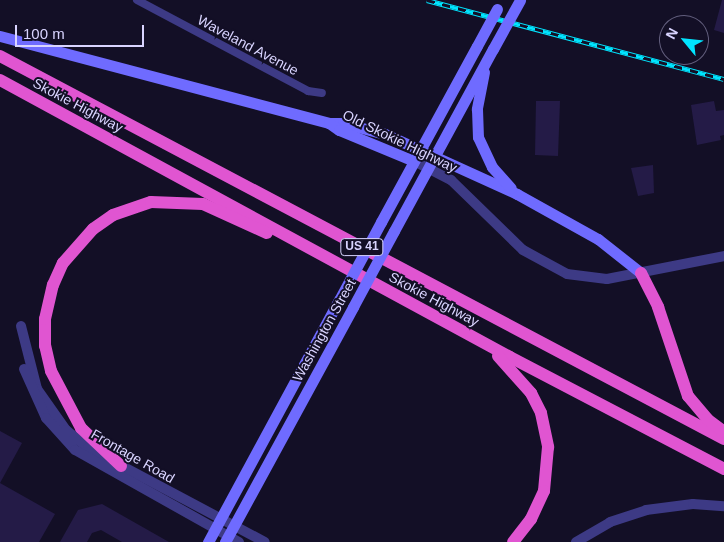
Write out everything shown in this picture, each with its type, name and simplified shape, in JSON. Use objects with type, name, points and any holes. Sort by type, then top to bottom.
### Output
[{"type":"highway","name":"Skokie Highway","points":[[0,56],[724,439]]},
{"type":"highway","name":"Skokie Highway","points":[[0,80],[346,269],[724,469]]},
{"type":"highway","points":[[121,466],[105,453],[70,411],[51,371],[45,346],[44,319],[53,285],[74,248],[93,229],[134,206],[185,201],[216,208],[346,269]]},
{"type":"highway","points":[[641,273],[658,307],[688,396],[706,419],[724,432]]},
{"type":"highway","points":[[463,331],[514,370],[531,392],[546,434],[548,465],[544,491],[531,519],[514,542]]},
{"type":"main road","name":"Washington Street","points":[[208,542],[502,0]]},
{"type":"main road","name":"Washington Street","points":[[229,535],[520,0]]},
{"type":"main road","points":[[0,36],[329,123]]},
{"type":"main road","points":[[486,63],[477,109],[478,137],[492,167],[517,194]]},
{"type":"main road","name":"Old Skokie Highway","points":[[329,123],[343,123],[385,134],[422,148]]},
{"type":"main road","name":"Old Skokie Highway","points":[[329,123],[339,130],[414,162]]},
{"type":"main road","points":[[422,148],[517,194],[598,238],[641,273]]},
{"type":"street","name":"Waveland Avenue","points":[[138,0],[308,91],[322,93]]},
{"type":"street","name":"Old Skokie Highway","points":[[414,162],[451,180],[523,250],[550,267],[589,279],[641,273],[724,256]]},
{"type":"street","name":"Frontage Road","points":[[218,524],[132,482],[75,450],[46,418],[28,382],[19,344],[21,326],[30,369],[48,407],[66,430],[88,448],[218,524],[239,542]]},
{"type":"street","points":[[576,542],[610,522],[646,510],[693,504],[724,506]]},
{"type":"street","name":"Frontage Road","points":[[229,535],[265,542]]},
{"type":"building","points":[[722,0],[724,0],[724,33],[714,30]]},
{"type":"building","points":[[536,101],[560,101],[558,156],[535,155]]},
{"type":"building","points":[[714,101],[716,111],[724,110],[724,135],[720,136],[721,140],[697,145],[691,105]]},
{"type":"building","points":[[653,165],[654,193],[638,196],[631,168]]},
{"type":"building","points":[[0,431],[22,443],[0,483]]},
{"type":"building","points":[[0,483],[55,514],[39,542],[0,542]]},
{"type":"building","points":[[102,504],[169,542],[122,542],[101,530],[92,533],[87,542],[60,542],[78,510]]},
{"type":"railway","points":[[427,0],[724,79]]}]
